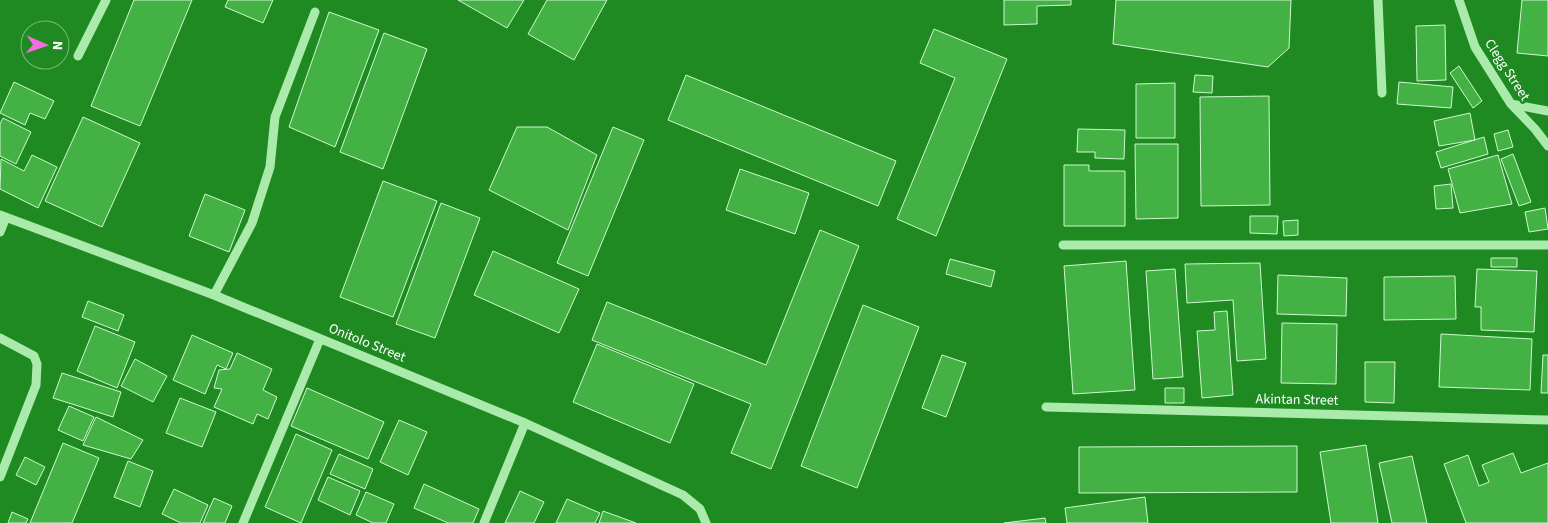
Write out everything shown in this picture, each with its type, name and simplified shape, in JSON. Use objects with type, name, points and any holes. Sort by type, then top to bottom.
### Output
[{"type":"street","points":[[78,56],[106,0]]},
{"type":"street","points":[[1378,0],[1382,93]]},
{"type":"street","name":"Clegg Street","points":[[1459,0],[1475,47],[1511,104],[1548,146]]},
{"type":"street","points":[[214,294],[252,223],[270,167],[275,117],[315,12]]},
{"type":"street","points":[[1511,104],[1548,111]]},
{"type":"street","points":[[0,232],[3,216]]},
{"type":"street","name":"Onitolo Street","points":[[3,216],[214,294],[525,423],[684,495],[700,509],[706,523]]},
{"type":"street","points":[[1063,245],[1548,245]]},
{"type":"street","points":[[0,338],[34,356],[37,364],[36,385],[0,477]]},
{"type":"street","points":[[244,523],[320,339]]},
{"type":"street","name":"Akintan Street","points":[[1046,407],[1548,420]]},
{"type":"street","points":[[484,523],[525,423]]},
{"type":"building","points":[[134,0],[192,0],[140,126],[91,106]]},
{"type":"building","points":[[228,0],[273,0],[263,23],[225,7]]},
{"type":"building","points":[[458,0],[524,0],[507,28]]},
{"type":"building","points":[[547,0],[607,0],[574,60],[528,34]]},
{"type":"building","points":[[1004,0],[1071,0],[1071,5],[1037,6],[1037,24],[1004,25]]},
{"type":"building","points":[[1116,0],[1291,0],[1289,48],[1268,67],[1113,44]]},
{"type":"building","points":[[1522,0],[1548,0],[1548,56],[1517,53]]},
{"type":"building","points":[[329,12],[379,30],[335,147],[289,127]]},
{"type":"building","points":[[1445,25],[1446,80],[1417,81],[1416,26]]},
{"type":"building","points":[[934,29],[1007,59],[936,236],[897,219],[955,78],[920,63]]},
{"type":"building","points":[[384,33],[427,49],[383,169],[340,152]]},
{"type":"building","points":[[1459,66],[1482,101],[1473,108],[1450,73]]},
{"type":"building","points":[[686,75],[896,161],[878,206],[668,120]]},
{"type":"building","points":[[1195,75],[1213,76],[1212,93],[1193,92]]},
{"type":"building","points":[[14,82],[54,101],[45,119],[30,113],[25,125],[0,113]]},
{"type":"building","points":[[1399,82],[1453,87],[1451,108],[1397,104]]},
{"type":"building","points":[[1175,83],[1175,138],[1136,138],[1136,84]]},
{"type":"building","points":[[1269,96],[1270,205],[1201,206],[1200,97]]},
{"type":"building","points":[[1470,113],[1475,140],[1439,146],[1434,121]]},
{"type":"building","points":[[83,117],[140,143],[102,227],[45,201]]},
{"type":"building","points":[[3,118],[31,132],[16,164],[0,156],[0,124]]},
{"type":"building","points":[[517,127],[547,127],[597,155],[568,230],[489,190]]},
{"type":"building","points":[[613,127],[644,140],[588,276],[557,263]]},
{"type":"building","points":[[1078,129],[1125,130],[1124,159],[1095,158],[1095,152],[1077,152]]},
{"type":"building","points":[[1508,130],[1513,147],[1498,151],[1494,134]]},
{"type":"building","points":[[1484,137],[1488,154],[1441,168],[1436,152]]},
{"type":"building","points":[[1135,144],[1178,144],[1178,218],[1136,219]]},
{"type":"building","points":[[1513,154],[1531,202],[1519,206],[1501,159]]},
{"type":"building","points":[[32,155],[57,167],[38,208],[0,189],[1,159],[24,171]]},
{"type":"building","points":[[1498,155],[1512,204],[1460,213],[1448,169]]},
{"type":"building","points":[[1064,165],[1089,165],[1089,171],[1125,171],[1125,226],[1064,226]]},
{"type":"building","points":[[740,169],[809,193],[795,234],[726,210]]},
{"type":"building","points":[[383,181],[437,201],[393,317],[340,297]]},
{"type":"building","points":[[1451,184],[1453,208],[1436,209],[1434,186]]},
{"type":"building","points":[[205,194],[245,210],[229,252],[189,236]]},
{"type":"building","points":[[441,203],[480,218],[435,338],[396,324]]},
{"type":"building","points":[[1545,208],[1548,229],[1529,232],[1525,212]]},
{"type":"building","points":[[1250,216],[1278,216],[1277,234],[1250,233]]},
{"type":"building","points":[[1298,220],[1298,235],[1284,236],[1283,221]]},
{"type":"building","points":[[820,230],[859,246],[771,469],[731,453],[751,404],[592,340],[607,302],[766,365]]},
{"type":"building","points":[[493,251],[579,289],[559,333],[474,295]]},
{"type":"building","points":[[1491,258],[1517,258],[1517,267],[1491,267]]},
{"type":"building","points":[[950,259],[995,271],[991,287],[946,274]]},
{"type":"building","points":[[1126,261],[1135,390],[1073,394],[1064,266]]},
{"type":"building","points":[[1260,263],[1266,359],[1237,361],[1233,300],[1187,303],[1185,264]]},
{"type":"building","points":[[1175,269],[1183,377],[1153,379],[1146,271]]},
{"type":"building","points":[[1477,269],[1537,271],[1534,332],[1481,330],[1481,307],[1475,307]]},
{"type":"building","points":[[1278,275],[1347,278],[1346,316],[1277,314]]},
{"type":"building","points":[[1455,276],[1456,319],[1384,320],[1384,277]]},
{"type":"building","points":[[88,301],[124,315],[118,331],[82,317]]},
{"type":"building","points":[[863,305],[919,327],[857,488],[801,466]]},
{"type":"building","points":[[1227,311],[1233,395],[1202,398],[1197,331],[1215,330],[1214,312]]},
{"type":"building","points":[[1282,323],[1337,324],[1336,384],[1281,383]]},
{"type":"building","points":[[95,326],[135,342],[117,388],[77,371]]},
{"type":"building","points":[[1441,334],[1532,339],[1530,390],[1439,387]]},
{"type":"building","points":[[192,335],[233,353],[226,369],[217,365],[205,394],[173,380]]},
{"type":"building","points":[[597,344],[694,384],[670,443],[573,402]]},
{"type":"building","points":[[237,353],[272,369],[263,390],[277,397],[268,419],[257,414],[253,424],[214,407],[222,389],[214,388],[219,370],[230,369]]},
{"type":"building","points":[[942,355],[966,363],[946,417],[922,408]]},
{"type":"building","points":[[1543,355],[1548,355],[1548,393],[1541,393]]},
{"type":"building","points":[[135,359],[167,376],[153,402],[121,386]]},
{"type":"building","points":[[1365,362],[1395,362],[1394,403],[1365,402]]},
{"type":"building","points":[[62,373],[121,392],[113,417],[53,398]]},
{"type":"building","points":[[307,388],[384,422],[368,459],[291,426]]},
{"type":"building","points":[[1165,388],[1184,388],[1184,403],[1165,403]]},
{"type":"building","points":[[180,398],[216,412],[202,447],[166,433]]},
{"type":"building","points":[[69,406],[94,417],[83,441],[58,430]]},
{"type":"building","points":[[96,417],[143,440],[131,459],[83,445]]},
{"type":"building","points":[[399,420],[427,432],[408,475],[380,462]]},
{"type":"building","points":[[296,434],[332,450],[301,523],[265,507]]},
{"type":"building","points":[[63,443],[99,458],[72,523],[30,523]]},
{"type":"building","points":[[1366,445],[1378,523],[1331,523],[1320,452]]},
{"type":"building","points":[[1297,446],[1297,492],[1079,493],[1079,447]]},
{"type":"building","points":[[1513,453],[1521,473],[1548,463],[1548,523],[1466,523],[1444,464],[1468,455],[1479,486],[1489,482],[1482,465]]},
{"type":"building","points":[[339,454],[373,469],[365,489],[330,474]]},
{"type":"building","points":[[1412,456],[1427,523],[1392,523],[1379,463]]},
{"type":"building","points":[[25,457],[45,467],[36,485],[16,475]]},
{"type":"building","points":[[128,461],[153,471],[140,507],[114,497]]},
{"type":"building","points":[[328,477],[360,491],[350,515],[318,500]]},
{"type":"building","points":[[424,484],[479,509],[473,523],[448,523],[414,508]]},
{"type":"building","points":[[174,489],[208,505],[200,523],[181,523],[162,514]]},
{"type":"building","points":[[520,491],[544,502],[534,523],[505,523]]},
{"type":"building","points":[[366,492],[394,504],[386,523],[373,523],[356,515]]},
{"type":"building","points":[[1145,497],[1148,523],[1067,523],[1065,508]]},
{"type":"building","points":[[214,498],[232,506],[225,523],[203,523]]},
{"type":"building","points":[[567,499],[600,513],[595,523],[556,523]]},
{"type":"building","points":[[603,511],[636,523],[599,523]]},
{"type":"building","points":[[12,512],[28,519],[26,523],[8,523]]},
{"type":"building","points":[[1045,518],[1046,523],[1004,523]]}]
